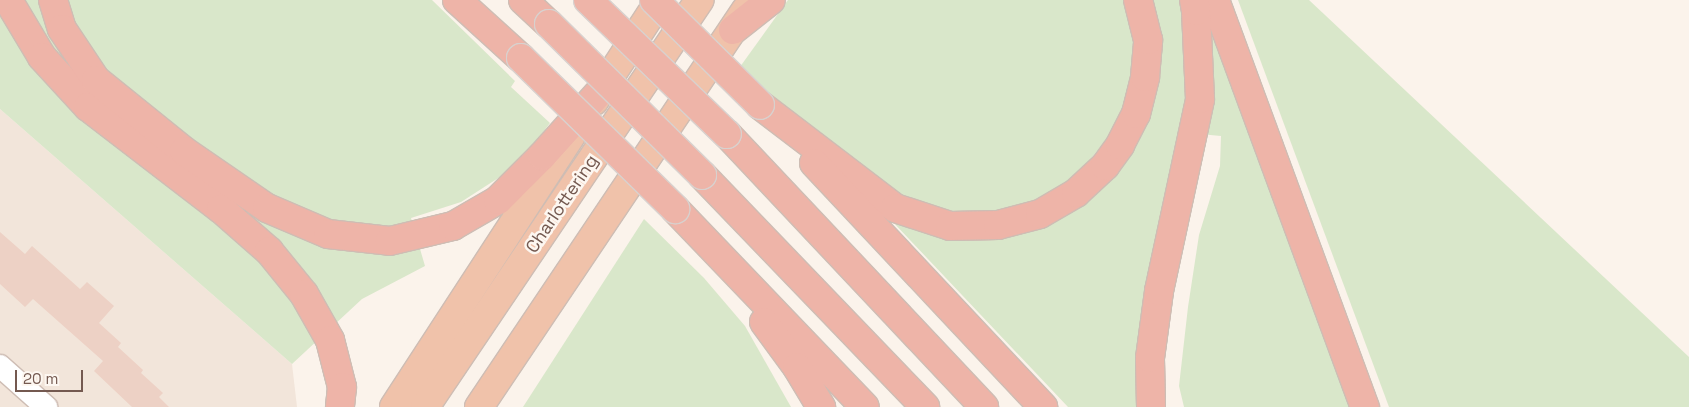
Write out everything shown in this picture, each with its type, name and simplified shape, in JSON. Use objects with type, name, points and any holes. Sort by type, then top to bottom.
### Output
[{"type":"highway","points":[[8,0],[42,57],[88,107],[221,209],[269,251],[304,294],[330,340],[342,387],[340,407]]},
{"type":"highway","points":[[53,0],[62,29],[96,80],[184,151],[267,208],[328,234],[390,241],[453,226],[498,200],[542,156],[597,95]]},
{"type":"highway","points":[[457,0],[520,58],[675,209],[865,407]]},
{"type":"highway","points":[[523,0],[702,174],[925,407]]},
{"type":"highway","points":[[588,0],[727,134],[984,407]]},
{"type":"highway","points":[[654,0],[760,105],[1043,407]]},
{"type":"highway","points":[[394,407],[660,0]]},
{"type":"highway","name":"Charlottering","points":[[424,407],[700,0]]},
{"type":"highway","points":[[479,407],[752,0]]},
{"type":"highway","points":[[732,30],[771,0]]},
{"type":"highway","points":[[760,105],[895,208],[950,226],[998,225],[1040,214],[1076,193],[1105,166],[1120,145],[1136,114],[1145,77],[1148,40],[1138,0]]},
{"type":"highway","points":[[1151,407],[1150,358],[1159,291],[1200,100],[1194,0]]},
{"type":"highway","points":[[1215,0],[1365,407]]},
{"type":"highway","points":[[675,209],[702,249],[750,303],[797,367],[821,407]]},
{"type":"street","points":[[0,366],[46,407]]},
{"type":"shaded area","points":[[0,109],[292,364],[297,407],[0,407]]},
{"type":"green space","points":[[0,0],[432,0],[515,81],[511,87],[550,123],[527,153],[503,175],[461,202],[411,218],[425,266],[362,299],[292,364],[0,109]]},
{"type":"green space","points":[[788,0],[1125,0],[1136,37],[1135,71],[1123,119],[1076,177],[1022,207],[988,212],[944,212],[891,193],[737,71]]},
{"type":"green space","points":[[1146,0],[1208,0],[1355,407],[1184,407],[1179,386],[1188,307],[1199,235],[1220,166],[1221,136],[1189,133],[1145,407],[1068,407],[892,221],[1021,229],[1129,145]]},
{"type":"green space","points":[[1238,0],[1309,0],[1689,357],[1689,407],[1389,407]]},
{"type":"green space","points":[[644,219],[704,278],[745,326],[791,407],[523,407]]},
{"type":"building","points":[[0,232],[25,254],[32,246],[80,289],[87,282],[114,306],[99,323],[121,343],[118,347],[143,370],[141,373],[163,393],[159,397],[169,407],[132,407],[94,371],[103,361],[33,299],[25,307],[0,284]]}]
